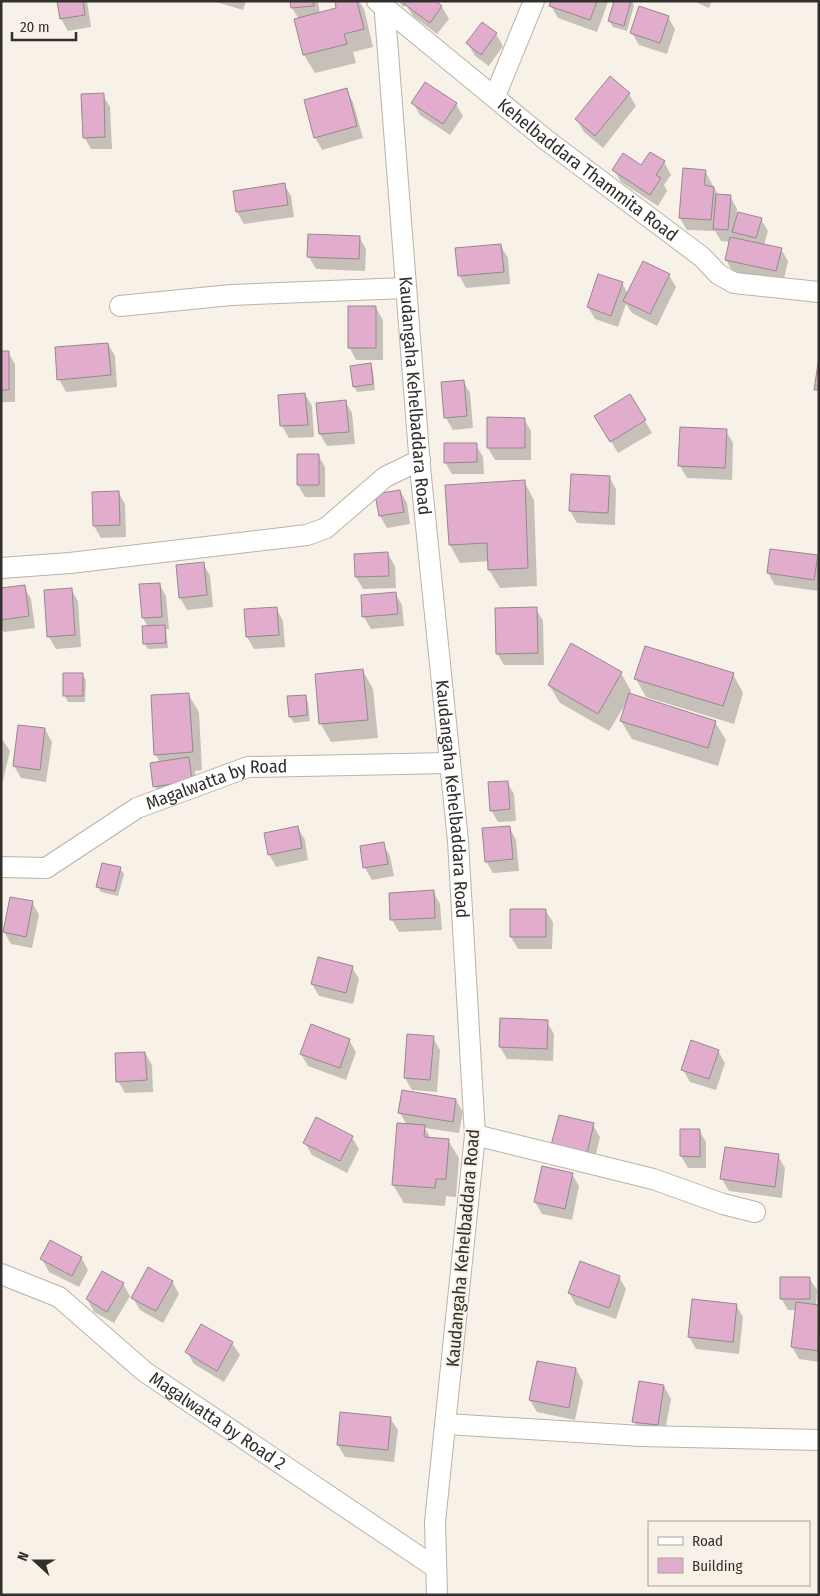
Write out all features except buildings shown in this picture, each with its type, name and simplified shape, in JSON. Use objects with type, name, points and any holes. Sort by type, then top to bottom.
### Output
[{"type":"street","points":[[495,96],[534,1]]},
{"type":"street","name":"Kehelbaddara Thammita Road","points":[[382,3],[545,139],[702,257],[718,274],[734,283],[819,292]]},
{"type":"street","name":"Kaudangaha Kehelbaddara Road","points":[[382,3],[420,460],[458,841],[475,1135],[435,1522],[437,1595]]},
{"type":"street","points":[[120,306],[231,295],[406,288]]},
{"type":"street","points":[[1,568],[70,563],[307,535],[326,528],[385,477],[420,460]]},
{"type":"street","name":"Magalwatta by Road","points":[[1,868],[46,868],[137,808],[248,767],[450,763]]},
{"type":"street","points":[[475,1135],[653,1179],[723,1204],[755,1212]]},
{"type":"street","name":"Magalwatta by Road 2","points":[[1,1274],[59,1297],[144,1372],[436,1568]]},
{"type":"street","points":[[446,1424],[641,1436],[819,1440]]}]
